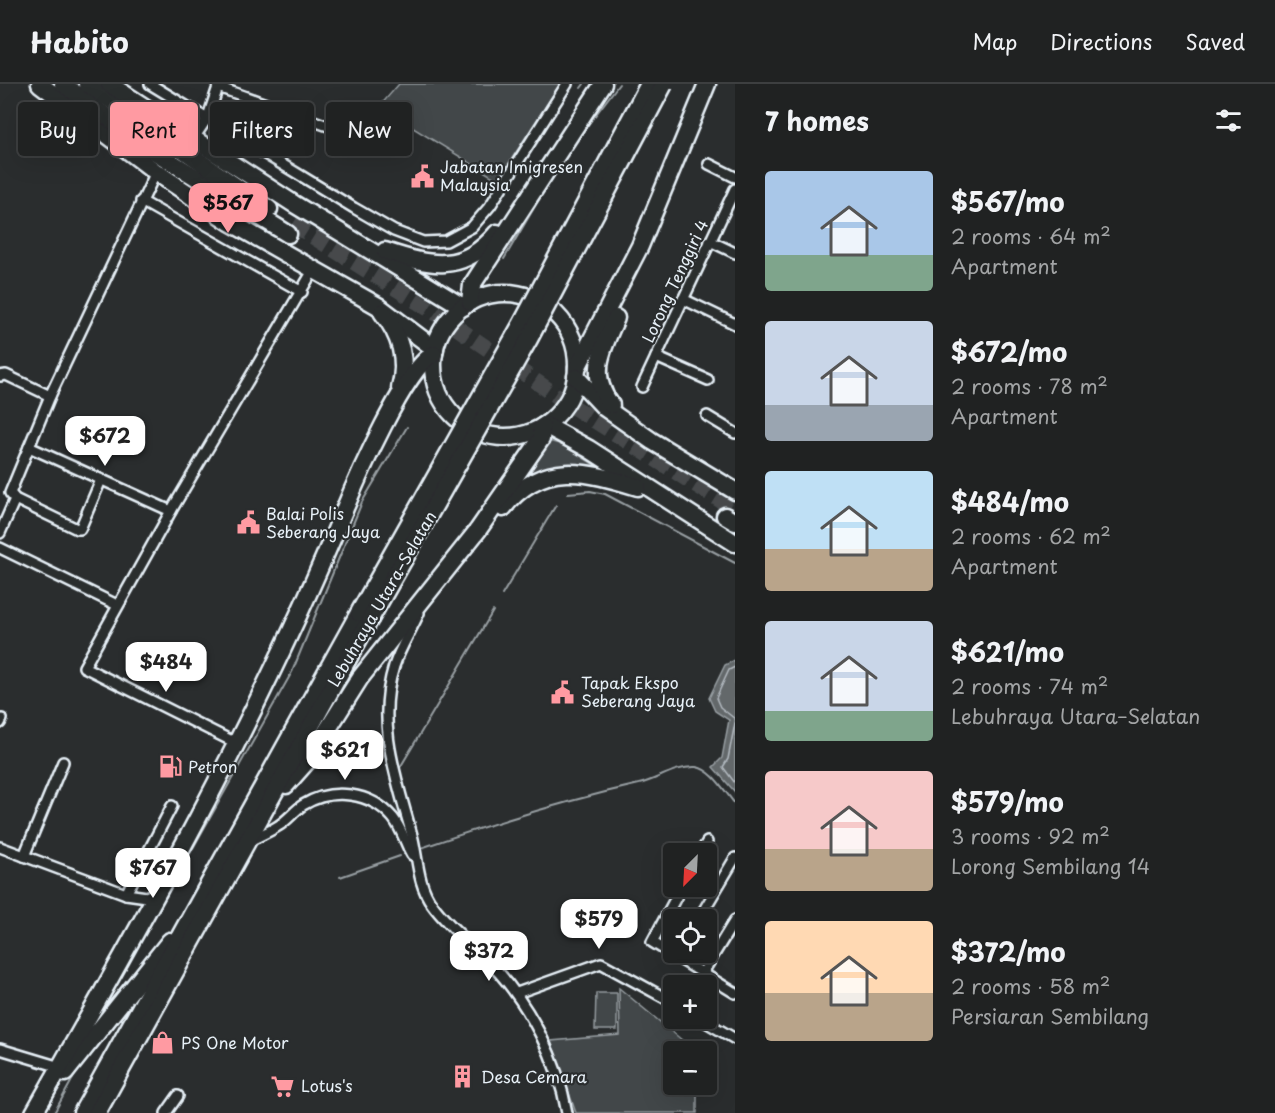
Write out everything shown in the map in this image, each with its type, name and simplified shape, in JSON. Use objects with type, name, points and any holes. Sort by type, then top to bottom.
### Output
[{"type":"highway","points":[[40,84],[156,172],[230,222],[378,306],[434,352]]},
{"type":"highway","points":[[63,84],[147,147],[290,229],[87,84]]},
{"type":"highway","points":[[109,84],[137,102]]},
{"type":"highway","points":[[466,304],[472,285],[603,84]]},
{"type":"highway","name":"Lebuhraya Utara–Selatan","points":[[97,1113],[273,798],[364,616],[649,84]]},
{"type":"highway","name":"Lebuhraya Utara–Selatan","points":[[82,1113],[186,926],[364,616],[529,339],[664,84]]},
{"type":"highway","points":[[707,84],[626,274],[577,373],[563,408],[544,426],[524,434],[503,437],[483,433],[465,425],[450,411],[439,394],[434,375],[434,352],[445,325],[466,304],[494,294],[511,294],[543,304],[556,315],[571,335],[577,373],[599,403],[652,441],[732,509]]},
{"type":"highway","points":[[198,141],[361,245],[466,304]]},
{"type":"highway","points":[[361,245],[429,264],[454,262],[478,252],[515,218]]},
{"type":"highway","points":[[626,274],[625,297],[599,358],[597,372],[606,398],[627,422]]},
{"type":"highway","points":[[378,306],[392,327],[403,355],[404,370],[397,402]]},
{"type":"highway","points":[[36,1110],[158,890],[236,743],[285,645],[362,469],[397,402],[421,363],[434,352]]},
{"type":"highway","points":[[544,426],[589,449],[735,543]]},
{"type":"highway","points":[[273,798],[305,764],[360,678],[478,530],[541,439],[544,426]]},
{"type":"highway","points":[[478,530],[490,523],[523,489],[540,479],[560,473],[590,473],[658,493]]},
{"type":"highway","points":[[36,1110],[150,964],[186,926]]},
{"type":"street","points":[[150,84],[394,231],[423,242],[446,241],[472,227],[490,206],[567,84]]},
{"type":"street","points":[[198,132],[207,117],[219,85],[326,125]]},
{"type":"street","points":[[709,164],[735,177]]},
{"type":"street","points":[[101,480],[80,529],[15,499],[10,493],[50,396],[156,172]]},
{"type":"street","name":"Lorong Tenggiri 4","points":[[642,387],[735,189]]},
{"type":"street","points":[[141,201],[302,292]]},
{"type":"street","points":[[710,242],[735,253]]},
{"type":"street","points":[[236,743],[84,667],[171,511],[314,269]]},
{"type":"street","points":[[683,299],[735,324]]},
{"type":"street","points":[[656,357],[708,380]]},
{"type":"street","points":[[0,375],[6,375],[50,396]]},
{"type":"street","points":[[707,416],[735,433]]},
{"type":"street","points":[[29,447],[171,511]]},
{"type":"street","points":[[0,533],[15,499]]},
{"type":"street","points":[[0,548],[117,605]]},
{"type":"street","points":[[426,594],[395,665],[386,711],[391,759],[425,893],[430,903],[454,931],[490,963],[517,993],[551,1061],[567,1113]]},
{"type":"street","points":[[24,856],[63,762]]},
{"type":"street","points":[[249,841],[279,826],[312,800],[326,796],[351,795],[374,803],[386,812],[398,826],[416,859]]},
{"type":"street","points":[[126,894],[172,806]]},
{"type":"street","points":[[0,848],[126,894],[147,897],[158,890]]},
{"type":"street","points":[[706,909],[731,873],[735,858]]},
{"type":"street","points":[[126,894],[141,906],[140,922]]},
{"type":"street","points":[[702,974],[735,920]]},
{"type":"street","points":[[663,921],[652,942],[663,948]]},
{"type":"street","points":[[517,993],[601,963],[663,997]]},
{"type":"street","points":[[687,963],[732,992],[735,981]]},
{"type":"street","points":[[717,1029],[735,1040]]},
{"type":"street","points":[[0,1049],[60,1067]]},
{"type":"street","points":[[166,1113],[178,1096]]},
{"type":"shaded area","points":[[399,84],[560,84],[498,180],[412,127],[412,102],[383,102]]},
{"type":"shaded area","points":[[545,440],[563,445],[614,477],[588,468],[502,499]]},
{"type":"shaded area","points":[[619,988],[663,1024],[663,1029],[669,1029],[683,1041],[663,1041],[663,1095],[697,1095],[697,1113],[576,1113],[551,1041],[620,1035]]},
{"type":"shaded area","points":[[596,993],[617,993],[617,1030],[595,1030]]},
{"type":"water","points":[[735,660],[735,792],[713,767],[722,758],[729,720],[715,711],[709,698],[725,665]]},
{"type":"waterway","points":[[581,88],[584,84]]},
{"type":"waterway","points":[[575,142],[619,84]]},
{"type":"waterway","points":[[504,259],[554,174]]},
{"type":"waterway","points":[[125,969],[292,672],[362,502],[407,427]]},
{"type":"waterway","points":[[568,493],[590,491],[605,494],[735,563]]},
{"type":"waterway","points":[[502,595],[556,505]]},
{"type":"waterway","points":[[398,771],[493,611]]},
{"type":"waterway","points":[[418,849],[527,814],[646,782],[688,767],[696,767],[707,772],[735,804]]},
{"type":"waterway","points":[[340,877],[400,856]]},
{"type":"waterway","points":[[54,1113],[77,1071]]},
{"type":"tunnel","points":[[293,224],[434,312],[572,406],[731,507]]},
{"type":"place","name":"Jabatan Imigresen Malaysia","points":[[422,176]]},
{"type":"place","name":"Balai Polis Seberang Jaya","points":[[248,523]]},
{"type":"place","name":"Tapak Ekspo Seberang Jaya","points":[[563,692]]},
{"type":"place","name":"Petron","points":[[170,767]]},
{"type":"place","name":"PS One Motor","points":[[163,1043]]},
{"type":"place","name":"Desa Cemara","points":[[463,1077]]},
{"type":"place","name":"Lotus's","points":[[283,1086]]}]
